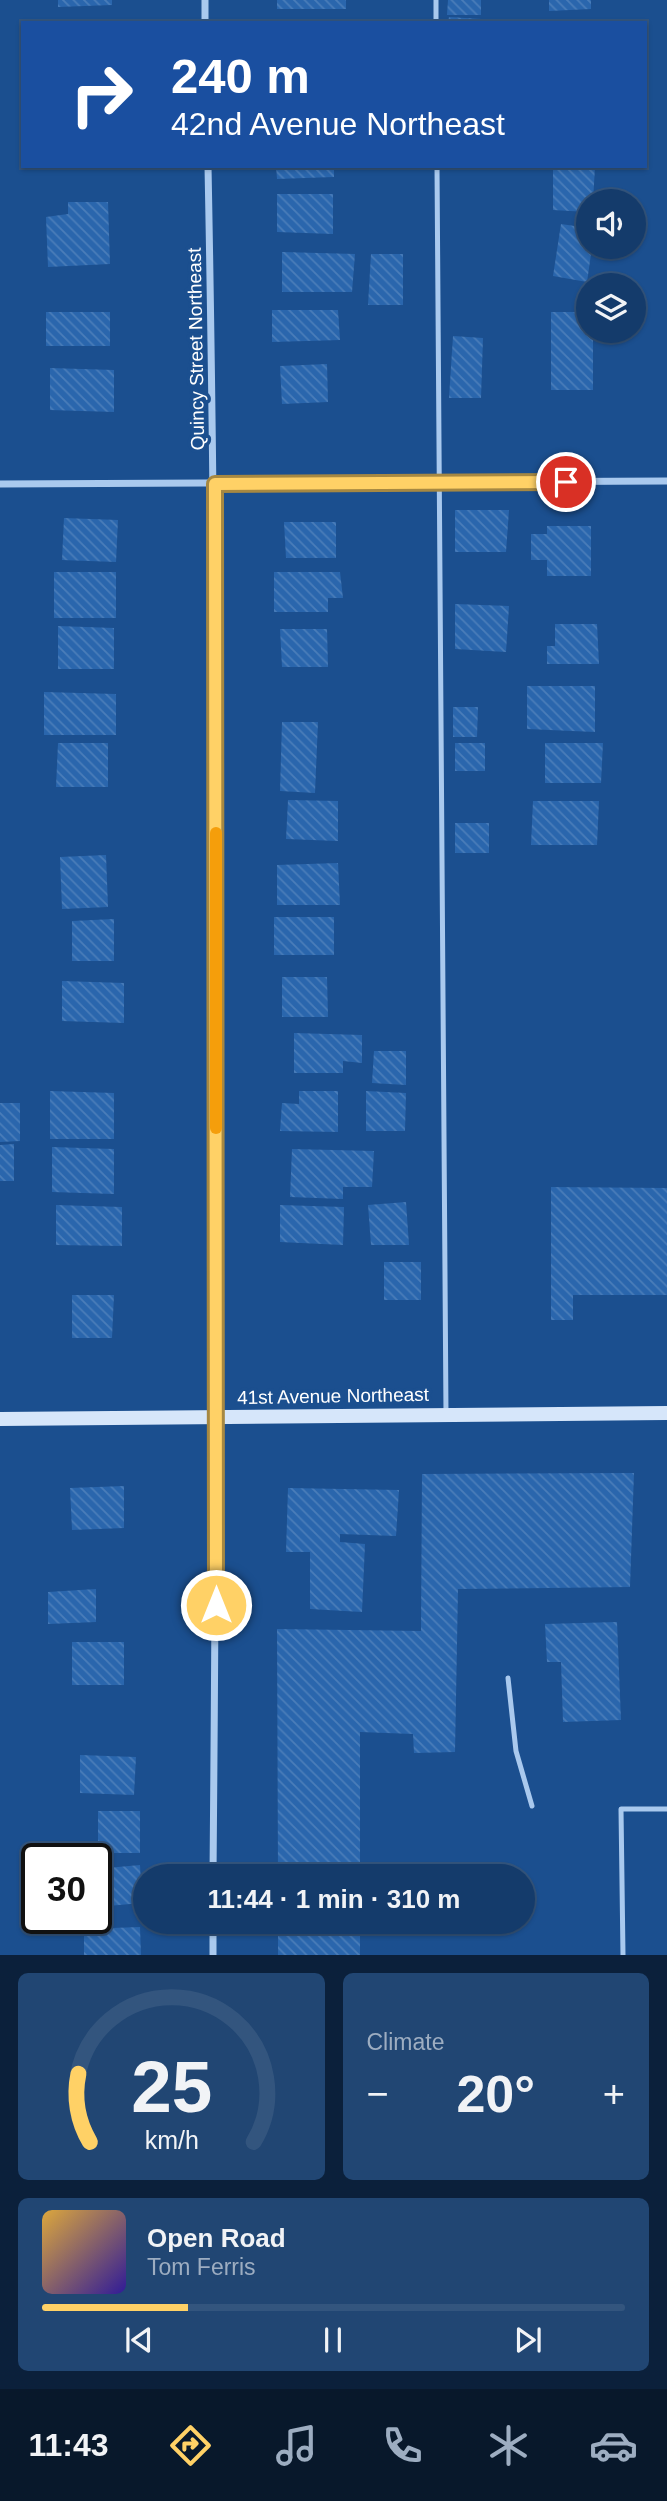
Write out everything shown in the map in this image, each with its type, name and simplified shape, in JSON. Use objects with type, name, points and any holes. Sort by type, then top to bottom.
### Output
[{"type":"street","points":[[205,0],[205,21]]},
{"type":"street","name":"Quincy Street Northeast","points":[[208,168],[215,484],[217,1416],[213,1864]]},
{"type":"street","points":[[0,484],[667,481]]},
{"type":"street","name":"41st Avenue Northeast","points":[[0,1419],[667,1413]]},
{"type":"street","points":[[212,1955],[213,1934]]},
{"type":"lane","points":[[436,0],[436,21]]},
{"type":"lane","points":[[437,168],[446,1414]]},
{"type":"lane","points":[[508,1678],[516,1751],[532,1806]]},
{"type":"lane","points":[[623,1955],[621,1808],[667,1809]]},
{"type":"building","points":[[58,0],[112,0],[112,5],[58,7]]},
{"type":"building","points":[[277,0],[346,0],[346,9],[277,9]]},
{"type":"building","points":[[448,0],[481,0],[481,15],[447,15]]},
{"type":"building","points":[[549,0],[591,0],[591,9],[549,11]]},
{"type":"building","points":[[449,17],[481,19],[480,21],[448,21]]},
{"type":"building","points":[[276,168],[334,168],[334,177],[277,179]]},
{"type":"building","points":[[553,168],[595,168],[594,189],[576,189],[576,211],[553,210]]},
{"type":"building","points":[[277,194],[333,194],[333,234],[277,232]]},
{"type":"building","points":[[68,202],[108,202],[110,264],[48,267],[46,217],[68,214]]},
{"type":"building","points":[[561,224],[576,226],[576,259],[590,259],[588,273],[576,273],[576,280],[553,276]]},
{"type":"building","points":[[282,252],[355,254],[352,292],[282,292]]},
{"type":"building","points":[[371,254],[403,254],[403,305],[368,305]]},
{"type":"building","points":[[272,310],[338,310],[340,340],[272,342]]},
{"type":"building","points":[[46,312],[110,312],[110,346],[46,346]]},
{"type":"building","points":[[551,312],[576,312],[576,343],[593,343],[593,390],[551,390]]},
{"type":"building","points":[[453,336],[483,338],[481,398],[449,398]]},
{"type":"building","points":[[327,364],[328,402],[282,404],[280,366]]},
{"type":"building","points":[[50,368],[114,370],[114,412],[50,410]]},
{"type":"building","points":[[455,510],[509,510],[506,552],[455,552]]},
{"type":"building","points":[[64,518],[118,520],[116,562],[62,560]]},
{"type":"building","points":[[284,522],[336,522],[336,558],[286,558]]},
{"type":"building","points":[[547,526],[591,526],[591,576],[547,576],[547,560],[531,560],[531,534],[547,534]]},
{"type":"building","points":[[54,572],[116,572],[116,618],[54,618]]},
{"type":"building","points":[[274,572],[340,572],[343,598],[328,598],[328,612],[274,612]]},
{"type":"building","points":[[455,604],[509,606],[506,652],[455,649]]},
{"type":"building","points":[[555,624],[597,624],[599,664],[547,664],[547,646],[555,646]]},
{"type":"building","points":[[58,626],[114,628],[114,669],[58,669]]},
{"type":"building","points":[[280,629],[327,629],[328,667],[282,667]]},
{"type":"building","points":[[527,686],[595,686],[595,732],[527,729]]},
{"type":"building","points":[[44,692],[116,694],[116,735],[44,735]]},
{"type":"building","points":[[453,707],[478,707],[477,737],[453,737]]},
{"type":"building","points":[[282,722],[318,722],[315,793],[280,791]]},
{"type":"building","points":[[58,743],[108,743],[108,787],[56,787]]},
{"type":"building","points":[[455,743],[485,743],[485,771],[455,771]]},
{"type":"building","points":[[545,743],[603,743],[601,783],[545,783]]},
{"type":"building","points":[[288,800],[338,801],[338,841],[286,839]]},
{"type":"building","points":[[533,801],[599,801],[597,845],[531,845]]},
{"type":"building","points":[[455,823],[489,823],[489,853],[455,853]]},
{"type":"building","points":[[106,855],[108,907],[62,909],[60,857]]},
{"type":"building","points":[[338,863],[340,905],[277,905],[277,865]]},
{"type":"building","points":[[274,917],[334,917],[334,955],[274,955]]},
{"type":"building","points":[[114,919],[114,961],[72,961],[72,921]]},
{"type":"building","points":[[282,977],[327,977],[328,1017],[282,1017]]},
{"type":"building","points":[[62,981],[124,983],[124,1023],[62,1021]]},
{"type":"building","points":[[294,1033],[362,1035],[362,1063],[343,1061],[343,1073],[294,1073]]},
{"type":"building","points":[[374,1051],[406,1051],[406,1085],[372,1083]]},
{"type":"building","points":[[50,1091],[114,1093],[114,1139],[50,1139]]},
{"type":"building","points":[[299,1091],[338,1091],[338,1132],[280,1131],[282,1103],[299,1104]]},
{"type":"building","points":[[366,1091],[406,1093],[405,1131],[366,1131]]},
{"type":"building","points":[[0,1103],[20,1103],[20,1141],[0,1142]]},
{"type":"building","points":[[14,1144],[14,1181],[0,1181],[0,1145]]},
{"type":"building","points":[[52,1147],[114,1149],[114,1194],[52,1192]]},
{"type":"building","points":[[292,1149],[374,1151],[372,1187],[343,1187],[343,1199],[290,1197]]},
{"type":"building","points":[[551,1187],[667,1188],[667,1295],[573,1295],[573,1320],[551,1320]]},
{"type":"building","points":[[406,1202],[409,1245],[371,1245],[368,1205]]},
{"type":"building","points":[[56,1205],[122,1207],[122,1246],[56,1245]]},
{"type":"building","points":[[280,1205],[344,1207],[343,1245],[280,1242]]},
{"type":"building","points":[[384,1262],[421,1262],[421,1300],[384,1300]]},
{"type":"building","points":[[72,1295],[114,1295],[112,1338],[72,1338]]},
{"type":"building","points":[[634,1473],[630,1587],[458,1589],[455,1752],[414,1753],[413,1734],[360,1732],[360,1864],[278,1864],[277,1629],[421,1631],[422,1474]]},
{"type":"building","points":[[124,1486],[124,1528],[72,1530],[70,1488]]},
{"type":"building","points":[[288,1488],[399,1490],[396,1536],[340,1534],[340,1542],[365,1544],[362,1612],[310,1609],[310,1552],[286,1552]]},
{"type":"building","points":[[96,1589],[96,1622],[48,1624],[48,1592]]},
{"type":"building","points":[[617,1622],[621,1720],[563,1722],[561,1662],[547,1662],[545,1624]]},
{"type":"building","points":[[72,1642],[124,1642],[124,1685],[72,1685]]},
{"type":"building","points":[[80,1755],[136,1757],[134,1795],[80,1793]]},
{"type":"building","points":[[98,1811],[140,1811],[140,1853],[112,1853],[112,1843],[98,1843]]},
{"type":"building","points":[[133,1866],[133,1904],[112,1906],[112,1868]]},
{"type":"building","points":[[133,1927],[133,1934],[140,1934],[141,1955],[84,1955],[84,1934],[112,1934],[112,1928]]},
{"type":"building","points":[[278,1934],[360,1934],[360,1955],[278,1955]]},
{"type":"slow traffic","points":[[216,833],[216,1128]]},
{"type":"route","points":[[216,1605],[215,484],[566,482]]}]
